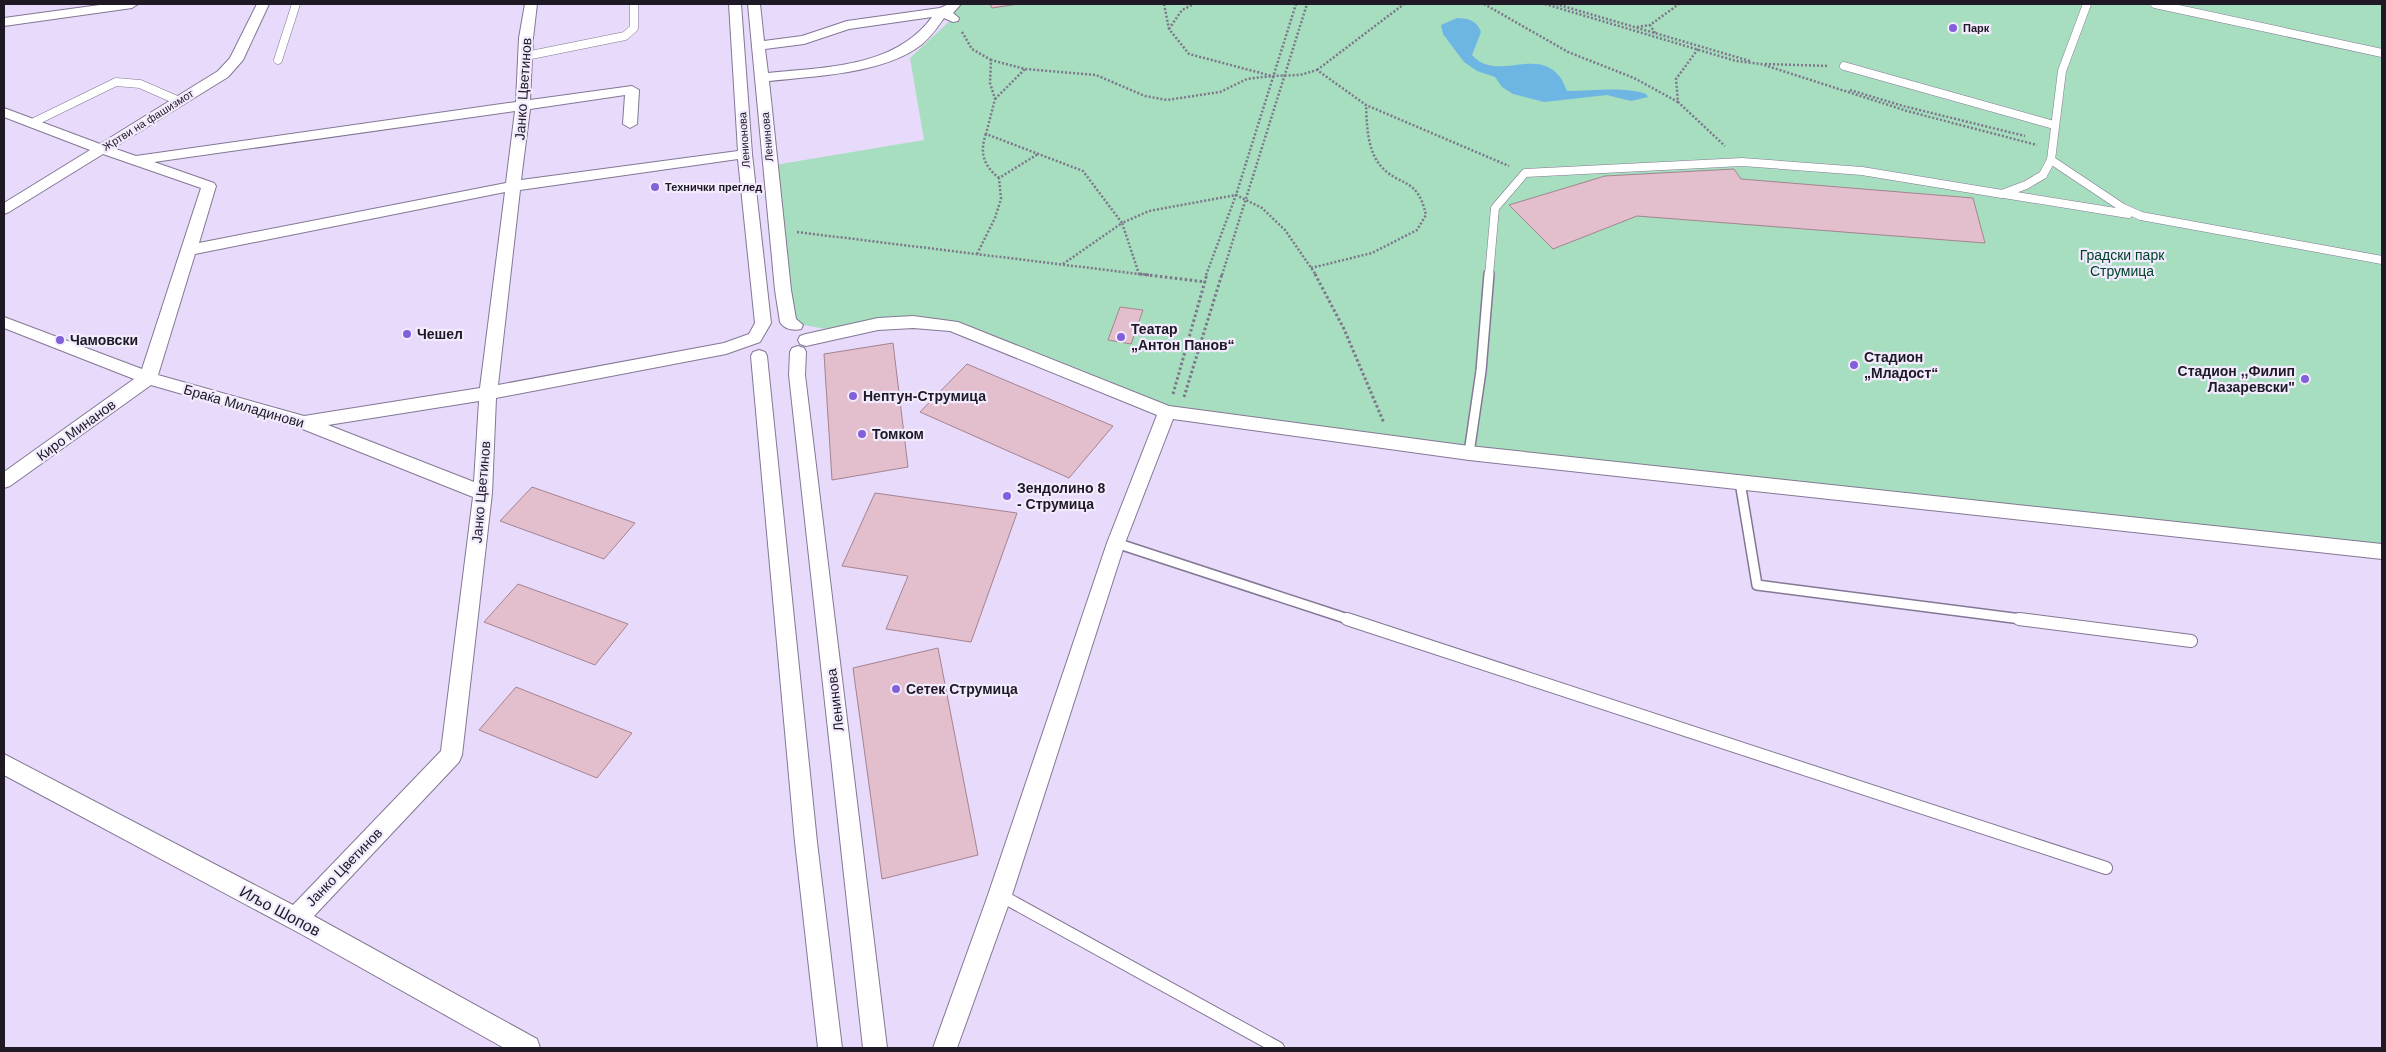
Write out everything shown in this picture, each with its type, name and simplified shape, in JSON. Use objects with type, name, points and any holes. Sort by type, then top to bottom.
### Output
[{"type":"street","points":[[4,22],[132,4]]},
{"type":"street","name":"Жртви на фашизмот","points":[[4,208],[223,74],[236,60],[263,4]]},
{"type":"street","name":"Јанко Цветинов","points":[[296,918],[451,756],[483,493],[488,392],[523,106],[531,4]]},
{"type":"street","name":"Ленионова","points":[[735,4],[745,154],[763,323],[778,344]]},
{"type":"street","name":"Ленинова","points":[[754,4],[776,229],[788,322],[778,344],[806,842],[830,1048]]},
{"type":"street","points":[[761,78],[841,69],[887,57],[915,43],[948,15],[954,4]]},
{"type":"street","points":[[758,46],[804,40],[847,25],[948,15]]},
{"type":"street","points":[[134,160],[632,90],[630,124]]},
{"type":"street","points":[[4,112],[101,149],[209,186],[148,378]]},
{"type":"street","points":[[188,250],[514,186],[745,154]]},
{"type":"street","name":"Браќа Миладинови","points":[[4,322],[148,378],[305,423],[483,493]]},
{"type":"street","points":[[305,423],[488,392],[726,348],[778,344],[878,324],[913,322],[952,326],[1167,412],[1469,453],[2382,552]]},
{"type":"street","name":"Ленинова","points":[[778,344],[797,375],[875,1048]]},
{"type":"street","name":"Киро Минанов","points":[[4,481],[148,378]]},
{"type":"street","points":[[944,1048],[1000,895],[1116,543],[1167,412]]},
{"type":"street","name":"Иљо Шопов","points":[[4,764],[296,918],[528,1048]]},
{"type":"lane","points":[[278,60],[296,4]]},
{"type":"lane","points":[[526,56],[625,36],[634,28],[634,4]]},
{"type":"lane","points":[[2002,194],[2042,175],[2051,160],[2062,71],[2087,4]]},
{"type":"lane","points":[[2155,4],[2382,53]]},
{"type":"lane","points":[[1844,66],[2054,125]]},
{"type":"lane","points":[[32,123],[116,82],[126,80],[137,82],[179,101]]},
{"type":"lane","points":[[2051,160],[2123,208],[2141,216]]},
{"type":"lane","points":[[1469,453],[1481,371],[1495,208],[1525,173],[1742,162],[1862,171],[2141,216],[2382,260]]},
{"type":"lane","points":[[1740,482],[1757,584],[2191,641]]},
{"type":"lane","points":[[1116,543],[2106,868]]},
{"type":"lane","points":[[1000,895],[1278,1048]]},
{"type":"path","points":[[1164,4],[1169,29],[1189,54],[1272,76]]},
{"type":"path","points":[[1169,29],[1182,10],[1194,4]]},
{"type":"path","points":[[1167,412],[1206,282],[1236,196],[1296,4]]},
{"type":"path","points":[[1184,395],[1306,4]]},
{"type":"path","points":[[948,15],[972,49],[991,60],[1025,69],[1096,75],[1145,96],[1167,100],[1220,92],[1248,78],[1284,76],[1317,70],[1404,4]]},
{"type":"path","points":[[1484,4],[1568,52],[1634,78],[1678,102],[1742,162]]},
{"type":"path","points":[[1545,4],[1736,61],[1761,64],[1844,66]]},
{"type":"path","points":[[1556,4],[1903,106],[2033,138]]},
{"type":"path","points":[[1629,29],[1650,25],[1679,4]]},
{"type":"path","points":[[1650,25],[1658,37]]},
{"type":"path","points":[[1678,102],[1676,79],[1698,49]]},
{"type":"path","points":[[991,60],[990,83],[995,99]]},
{"type":"path","points":[[1761,64],[1907,111],[2052,150]]},
{"type":"path","points":[[977,254],[995,218],[1001,199],[999,178],[992,173],[981,156],[981,144],[986,134],[995,99],[1025,69]]},
{"type":"path","points":[[1317,70],[1366,105],[1525,173]]},
{"type":"path","points":[[1311,268],[1372,252],[1417,230],[1426,215],[1423,200],[1410,184],[1388,172],[1373,154],[1367,138],[1366,105]]},
{"type":"path","points":[[986,134],[1083,171],[1122,223],[1139,274]]},
{"type":"path","points":[[999,178],[1038,154]]},
{"type":"path","points":[[1062,264],[1122,223],[1149,211],[1236,196],[1246,198],[1266,212],[1297,244],[1334,307],[1393,444]]},
{"type":"path","points":[[776,229],[1206,282]]},
{"type":"green space","name":"Градски парк Струмица","points":[[956,4],[2382,4],[2382,552],[1469,453],[1167,412],[952,326],[913,322],[837,331],[788,322],[769,166],[924,140],[910,58],[953,18]]},
{"type":"water","points":[[1457,18],[1472,21],[1479,28],[1481,32],[1472,55],[1482,63],[1493,66],[1540,64],[1551,68],[1560,77],[1567,91],[1627,90],[1646,94],[1648,97],[1631,101],[1607,95],[1544,102],[1513,94],[1502,87],[1495,77],[1477,71],[1464,62],[1443,34],[1441,25]]},
{"type":"building","points":[[990,4],[1018,4],[992,8]]},
{"type":"building","points":[[1734,169],[1741,179],[1973,198],[1985,243],[1637,216],[1553,249],[1509,205],[1605,176]]},
{"type":"building","points":[[1120,307],[1143,310],[1131,344],[1108,340]]},
{"type":"building","points":[[893,343],[908,467],[832,480],[824,354]]},
{"type":"building","points":[[967,364],[1113,426],[1069,478],[920,412]]},
{"type":"building","points":[[532,487],[635,523],[604,559],[500,521]]},
{"type":"building","points":[[875,493],[1017,513],[971,642],[886,629],[908,576],[842,566]]},
{"type":"building","points":[[518,584],[628,624],[595,665],[484,622]]},
{"type":"building","points":[[938,648],[978,855],[882,879],[853,668]]},
{"type":"building","points":[[516,687],[632,733],[597,778],[479,730]]},
{"type":"place","name":"Парк","points":[[1953,28]]},
{"type":"place","name":"Технички преглед","points":[[655,187]]},
{"type":"place","name":"Чешел","points":[[407,334]]},
{"type":"place","name":"Театар „Антон Панов“","points":[[1121,337]]},
{"type":"place","name":"Чамовски","points":[[60,340]]},
{"type":"place","name":"Стадион „Младост“","points":[[1854,365]]},
{"type":"place","name":"Стадион ,,Филип Лазаревски\"","points":[[2305,379]]},
{"type":"place","name":"Нептун-Струмица","points":[[853,396]]},
{"type":"place","name":"Томком","points":[[862,434]]},
{"type":"place","name":"Зендолино 8 - Струмица","points":[[1007,496]]},
{"type":"place","name":"Сетек Струмица","points":[[896,689]]}]
